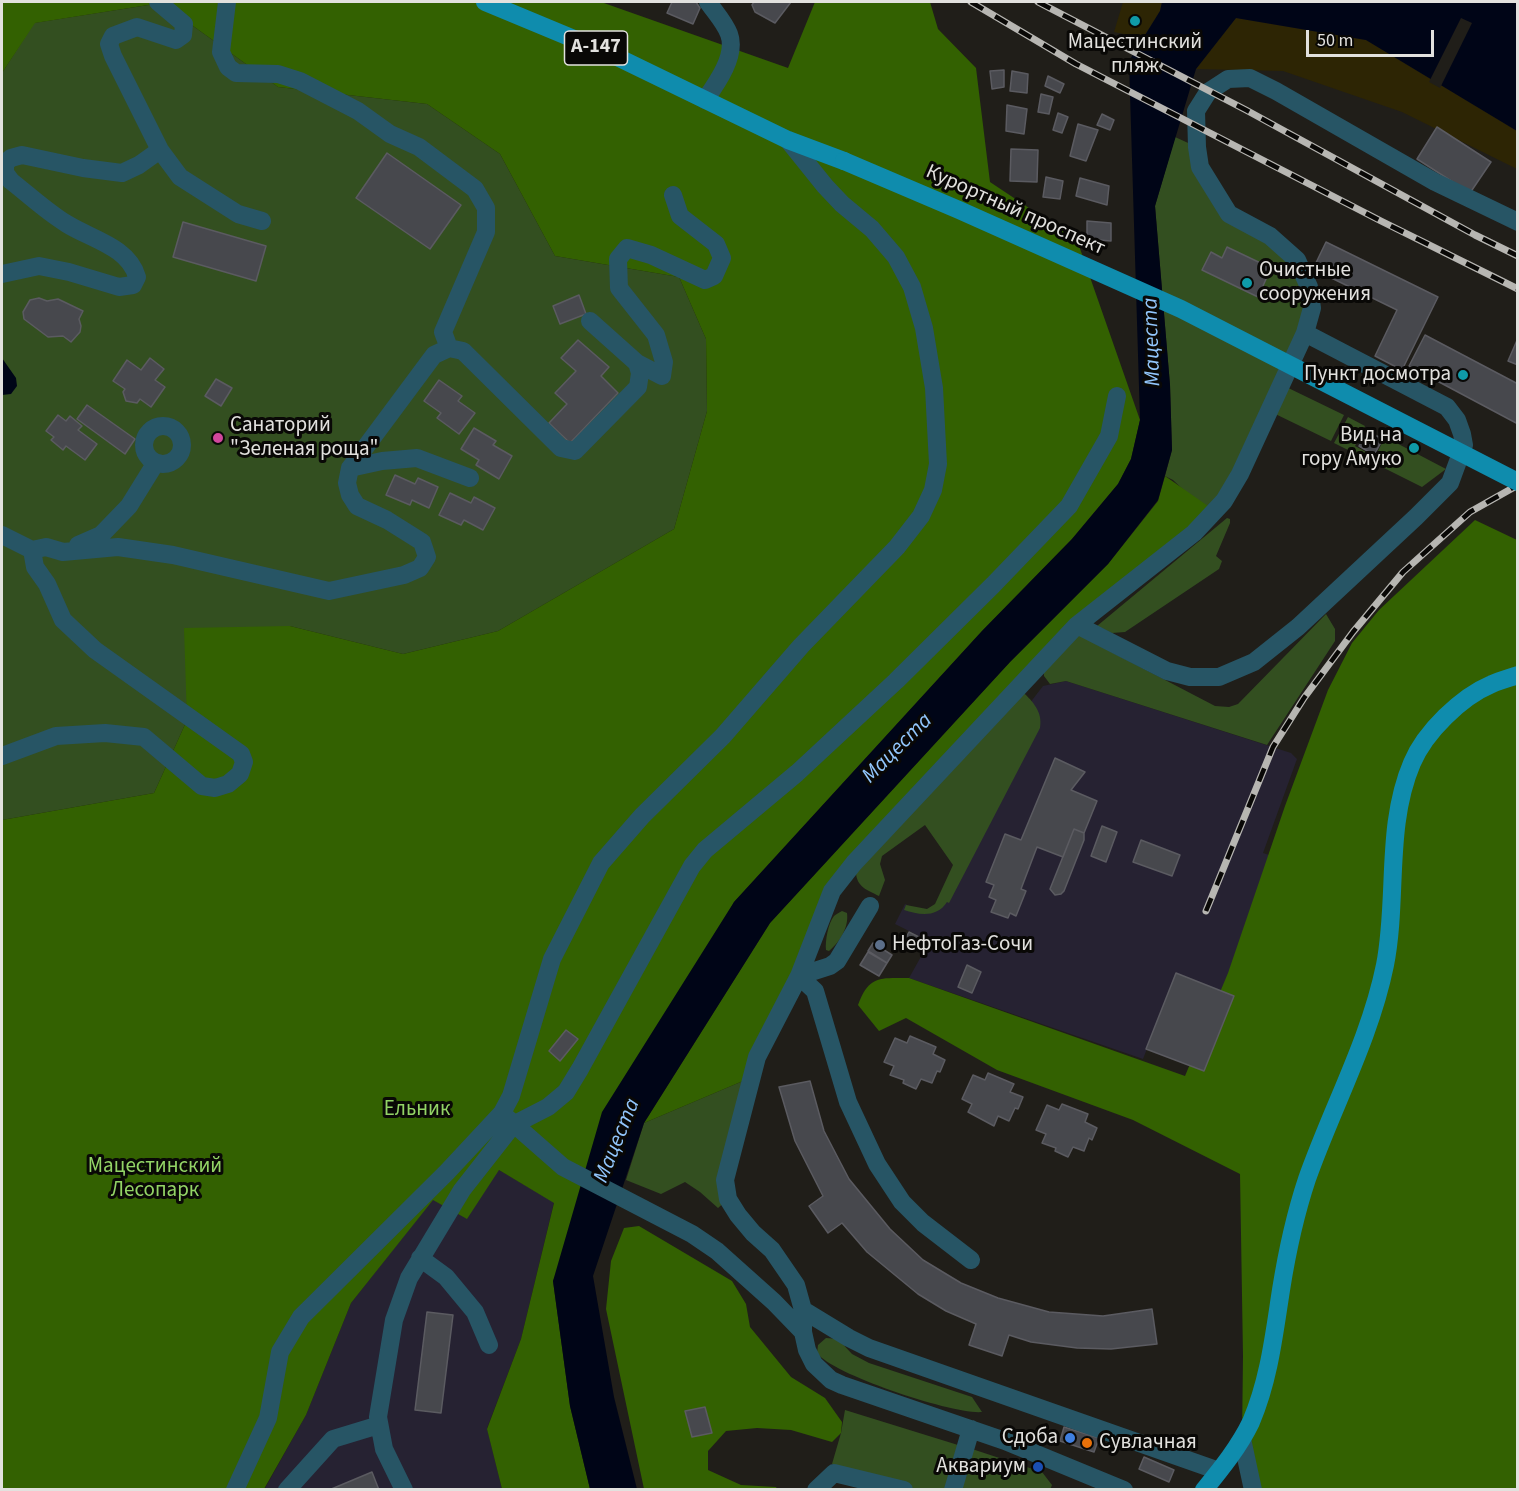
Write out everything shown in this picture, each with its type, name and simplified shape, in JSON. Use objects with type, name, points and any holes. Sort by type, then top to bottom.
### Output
[{"type":"main road","name":"Курортный проспект","points":[[485,2],[615,56],[788,140],[959,210],[1181,309],[1518,483]]},
{"type":"main road","points":[[1204,1490],[1242,1439],[1251,1422],[1265,1381],[1275,1336],[1294,1222],[1307,1180],[1369,1023],[1385,966],[1390,933],[1395,838],[1401,795],[1413,761],[1434,730],[1458,706],[1490,684],[1518,675]]},
{"type":"street","points":[[158,2],[184,24],[183,35],[176,40],[137,27],[113,36],[109,44],[113,56],[160,150],[180,177],[238,214],[262,221]]},
{"type":"street","points":[[227,2],[221,52],[228,67],[236,73],[278,74],[300,81],[358,111],[390,134],[419,147],[475,189],[486,207],[486,232],[443,332],[449,348]]},
{"type":"street","points":[[705,100],[718,82],[729,57],[729,35],[708,2]]},
{"type":"street","points":[[1121,1489],[971,1429],[831,1380],[814,1364],[807,1350],[803,1332],[803,1310],[796,1285],[772,1250],[753,1233],[728,1199],[725,1180],[757,1057],[799,976],[832,891],[854,863],[1083,629],[1194,533],[1224,501],[1240,474],[1305,333],[1312,308],[1309,287],[1297,260],[1270,236],[1230,214],[1200,167],[1196,111],[1208,92],[1228,79],[1250,78],[1435,182],[1518,222]]},
{"type":"street","points":[[404,1490],[384,1449],[378,1417],[394,1320],[409,1278],[420,1258],[508,1119],[515,1085],[552,959],[601,863],[642,816],[723,736],[801,646],[897,547],[921,516],[933,490],[938,464],[934,388],[924,328],[912,287],[896,257],[873,229],[842,204],[788,140]]},
{"type":"street","points":[[2,274],[39,266],[69,272],[119,287],[133,285],[137,277],[135,268],[120,252],[66,224],[11,181],[5,173],[5,164],[11,158],[22,155],[83,168],[122,173],[139,165],[160,150]]},
{"type":"street","points":[[591,321],[637,363],[662,376],[664,362],[656,335],[619,288],[618,259],[627,248],[651,255],[705,280],[714,276],[722,258],[716,244],[680,216],[672,195]]},
{"type":"street","points":[[1083,629],[1167,671],[1190,677],[1219,677],[1254,662],[1309,616],[1450,483],[1464,445],[1457,420],[1447,407],[1305,333]]},
{"type":"street","points":[[2,535],[32,550],[46,547],[63,552],[118,547],[173,555],[329,591],[404,575],[420,568],[428,557],[422,542],[387,520],[357,506],[350,495],[347,483],[350,468],[434,354],[449,348],[463,351],[561,448],[575,451],[638,387],[640,373],[637,363]]},
{"type":"street","points":[[235,1490],[268,1418],[280,1352],[301,1317],[439,1180],[508,1119],[548,1107],[566,1092],[692,866],[705,850],[797,773],[896,681],[1069,506],[1109,436],[1117,396]]},
{"type":"street","points":[[350,468],[382,461],[417,459],[470,478]]},
{"type":"street","points":[[63,552],[100,535],[129,506],[155,464]]},
{"type":"street","points":[[2,756],[56,736],[105,733],[144,738],[202,786],[215,788],[228,784],[240,774],[244,762],[240,754],[94,650],[63,620],[47,584],[35,567],[32,550]]},
{"type":"street","points":[[799,976],[830,966],[837,961],[870,906]]},
{"type":"street","points":[[799,976],[815,991],[848,1102],[877,1164],[902,1202],[923,1223],[971,1260]]},
{"type":"street","points":[[508,1119],[563,1167],[692,1234],[717,1251],[774,1302],[803,1332]]},
{"type":"street","points":[[420,1258],[446,1277],[476,1312],[489,1345]]},
{"type":"street","points":[[803,1310],[869,1348],[1219,1471]]},
{"type":"street","points":[[287,1490],[333,1439],[379,1425]]},
{"type":"street","points":[[953,1490],[971,1429]]},
{"type":"street","points":[[1242,1439],[1253,1490]]},
{"type":"street","points":[[816,1490],[834,1473],[904,1490]]},
{"type":"shaded area","points":[[1066,681],[1291,753],[1297,759],[1263,853],[1272,856],[1243,999],[1176,974],[1143,1059],[909,978],[928,944],[927,940],[895,924],[905,904],[914,908],[927,909],[936,906],[1026,708],[1043,686]]},
{"type":"shaded area","points":[[499,1170],[554,1202],[521,1339],[487,1428],[502,1489],[264,1490],[306,1415],[351,1303],[433,1199],[449,1209]]},
{"type":"green space","points":[[2,2],[601,2],[788,68],[815,2],[930,2],[938,29],[976,68],[990,182],[1077,240],[1140,420],[1131,459],[1118,484],[1072,539],[982,631],[734,902],[553,1281],[570,1406],[590,1489],[502,1489],[487,1429],[521,1339],[554,1203],[499,1170],[467,1219],[433,1200],[351,1303],[306,1415],[264,1489],[2,1489],[2,820],[154,793],[187,720],[184,628],[290,626],[403,654],[498,631],[674,529],[707,411],[706,339],[679,277],[555,256],[500,154],[427,104],[278,87],[161,3],[35,23],[2,73]]},
{"type":"green space","points":[[161,3],[278,87],[427,104],[500,154],[555,256],[679,277],[706,339],[707,411],[674,529],[498,631],[403,654],[290,626],[187,720],[154,793],[2,820],[2,73],[34,23]]},
{"type":"green space","points":[[1175,137],[1197,147],[1221,203],[1287,249],[1312,308],[1278,383],[1344,415],[1331,441],[1265,409],[1211,516],[1173,480],[1165,476],[1172,450],[1170,385],[1155,206]]},
{"type":"green space","points":[[1348,417],[1365,426],[1355,446],[1375,457],[1385,437],[1446,469],[1422,487],[1334,443]]},
{"type":"green space","points":[[1165,476],[1208,506],[1211,516],[1077,625],[854,863],[750,1078],[644,1123],[770,923],[1010,662],[1108,564],[1158,501]]},
{"type":"green space","points":[[1227,518],[1230,519],[1230,523],[1216,556],[1222,561],[1219,569],[1125,632],[1112,633],[1097,626]]},
{"type":"green space","points":[[1475,520],[1517,540],[1517,1489],[1253,1489],[1242,1439],[1240,1174],[1133,1120],[997,1070],[906,1018],[879,1031],[858,1005],[871,983],[890,978],[909,978],[1185,1076],[1228,973],[1285,806],[1328,690],[1352,643],[1379,610]]},
{"type":"green space","points":[[1326,614],[1335,629],[1335,641],[1267,745],[1066,681],[1050,684],[1044,676],[1044,669],[1077,634],[1215,706],[1229,707],[1238,704]]},
{"type":"green space","points":[[1023,692],[1039,712],[1040,728],[949,903],[947,902],[938,911],[927,914],[904,910],[906,905],[927,909],[935,904],[953,865],[925,825],[882,856],[880,864],[885,880],[879,896],[863,888],[858,882],[856,873]]},
{"type":"green space","points":[[842,911],[847,913],[843,934],[829,951],[826,950],[830,923],[834,916]]},
{"type":"green space","points":[[750,1078],[728,1199],[718,1208],[685,1182],[661,1194],[626,1180],[644,1123]]},
{"type":"green space","points":[[639,1226],[732,1281],[746,1304],[750,1327],[791,1377],[825,1398],[842,1422],[841,1433],[832,1442],[791,1430],[757,1428],[726,1431],[708,1451],[708,1470],[741,1485],[776,1487],[777,1489],[644,1489],[606,1309],[611,1261],[624,1228]]},
{"type":"green space","points":[[826,1338],[838,1339],[852,1354],[869,1363],[972,1397],[982,1412],[947,1407],[922,1400],[895,1392],[846,1372],[817,1353],[818,1345]]},
{"type":"green space","points":[[845,1410],[958,1445],[946,1489],[916,1489],[832,1464]]},
{"type":"green space","points":[[969,1448],[1042,1472],[1052,1485],[1050,1490],[959,1490]]},
{"type":"sand","name":"Мацестинский пляж","points":[[1123,2],[1162,2],[1160,11],[1143,38],[1114,32]]},
{"type":"sand","points":[[1236,18],[1366,40],[1517,131],[1517,169],[1402,112],[1283,71],[1196,69]]},
{"type":"water","name":"Мацеста","points":[[1162,2],[1517,2],[1517,131],[1366,40],[1236,18],[1196,69],[1155,206],[1170,385],[1172,450],[1158,500],[1108,564],[1010,662],[770,923],[644,1123],[593,1276],[614,1397],[637,1489],[590,1489],[570,1406],[553,1281],[602,1112],[734,902],[982,631],[1072,539],[1118,484],[1131,459],[1140,420],[1129,61],[1160,11]]},
{"type":"water","points":[[2,358],[16,378],[17,386],[11,394],[2,395]]},
{"type":"pier","points":[[1461,18],[1472,23],[1440,88],[1429,82]]},
{"type":"building","points":[[672,2],[696,2],[700,8],[693,24],[667,13]]},
{"type":"building","points":[[754,2],[791,2],[775,23],[755,12],[752,5]]},
{"type":"building","points":[[1004,70],[1004,87],[992,89],[990,71]]},
{"type":"building","points":[[1012,71],[1028,74],[1027,93],[1010,91]]},
{"type":"building","points":[[1048,76],[1064,84],[1060,93],[1045,86]]},
{"type":"building","points":[[1041,94],[1053,97],[1049,114],[1038,112]]},
{"type":"building","points":[[1007,105],[1027,109],[1024,134],[1006,131]]},
{"type":"building","points":[[1058,113],[1068,117],[1062,133],[1053,130]]},
{"type":"building","points":[[1102,114],[1114,120],[1110,130],[1097,125]]},
{"type":"building","points":[[1078,124],[1098,130],[1086,161],[1070,156]]},
{"type":"building","points":[[1437,127],[1491,162],[1470,193],[1417,159]]},
{"type":"building","points":[[1011,149],[1038,150],[1037,182],[1010,181]]},
{"type":"building","points":[[387,153],[461,205],[430,249],[356,198]]},
{"type":"building","points":[[1046,177],[1063,181],[1060,199],[1043,197]]},
{"type":"building","points":[[1080,178],[1109,186],[1107,205],[1076,196]]},
{"type":"building","points":[[1087,221],[1111,223],[1111,241],[1087,239]]},
{"type":"building","points":[[183,222],[266,246],[256,281],[173,257]]},
{"type":"building","points":[[1326,242],[1438,297],[1402,370],[1375,356],[1397,310],[1313,269]]},
{"type":"building","name":"Очистные сооружения","points":[[1227,247],[1271,268],[1258,297],[1202,270],[1211,252],[1222,258]]},
{"type":"building","points":[[579,295],[586,314],[560,324],[553,306]]},
{"type":"building","points":[[39,298],[47,301],[58,299],[83,311],[79,319],[80,332],[71,342],[63,336],[48,337],[24,319],[23,312],[30,300]]},
{"type":"building","name":"Пункт досмотра","points":[[1425,335],[1518,384],[1518,424],[1409,366]]},
{"type":"building","points":[[1518,338],[1518,365],[1508,361]]},
{"type":"building","points":[[578,340],[609,367],[601,376],[618,393],[570,443],[549,423],[567,404],[555,393],[576,371],[561,358]]},
{"type":"building","points":[[150,358],[164,369],[155,380],[165,387],[151,407],[140,399],[137,403],[126,401],[123,392],[125,389],[113,381],[127,360],[141,370]]},
{"type":"building","points":[[216,379],[232,388],[221,406],[205,396]]},
{"type":"building","points":[[439,380],[462,396],[458,401],[475,413],[459,434],[437,418],[441,413],[424,401]]},
{"type":"building","points":[[87,405],[135,439],[125,454],[77,419]]},
{"type":"building","points":[[58,415],[66,421],[70,416],[82,426],[78,430],[97,444],[85,460],[66,446],[63,450],[51,440],[54,437],[46,431]]},
{"type":"building","points":[[474,428],[496,441],[493,445],[512,456],[499,479],[476,465],[479,460],[461,449]]},
{"type":"building","points":[[1367,431],[1383,439],[1374,455],[1359,446]]},
{"type":"building","points":[[395,475],[415,484],[418,478],[438,487],[429,508],[412,500],[410,505],[386,495]]},
{"type":"building","points":[[450,493],[471,503],[474,497],[495,508],[483,530],[464,520],[461,525],[439,515]]},
{"type":"building","points":[[1055,758],[1085,772],[1071,790],[1097,801],[1084,833],[1074,829],[1063,857],[1037,847],[1021,889],[1026,891],[1016,916],[1010,913],[1008,918],[991,912],[996,900],[989,897],[994,885],[986,882],[1005,834],[1021,840]]},
{"type":"building","points":[[1102,826],[1117,832],[1106,862],[1091,856]]},
{"type":"building","points":[[1074,829],[1084,833],[1084,840],[1064,891],[1055,895],[1050,889]]},
{"type":"building","points":[[1141,840],[1180,855],[1172,876],[1133,862]]},
{"type":"building","points":[[909,932],[927,941],[922,951],[904,941]]},
{"type":"building","points":[[873,943],[892,955],[887,963],[868,951]]},
{"type":"building","points":[[868,952],[887,963],[879,976],[860,965]]},
{"type":"building","points":[[967,965],[981,972],[972,993],[958,987]]},
{"type":"building","points":[[1176,973],[1234,996],[1204,1071],[1146,1049]]},
{"type":"building","points":[[566,1030],[578,1039],[560,1061],[549,1051]]},
{"type":"building","points":[[910,1036],[936,1047],[933,1054],[945,1060],[932,1083],[921,1079],[916,1089],[903,1083],[904,1080],[890,1075],[894,1066],[884,1062],[895,1038],[907,1043]]},
{"type":"building","points":[[988,1073],[1014,1084],[1010,1092],[1023,1097],[1009,1121],[998,1116],[994,1126],[968,1112],[972,1104],[962,1099],[973,1075],[985,1080]]},
{"type":"building","points":[[810,1081],[824,1131],[849,1179],[890,1229],[923,1260],[961,1283],[998,1298],[1049,1312],[1103,1316],[1152,1309],[1157,1344],[1111,1349],[1077,1348],[1031,1342],[1009,1335],[1002,1356],[969,1345],[976,1324],[946,1311],[918,1294],[867,1252],[842,1223],[828,1233],[809,1206],[823,1196],[795,1141],[779,1087]]},
{"type":"building","points":[[1062,1104],[1088,1114],[1085,1122],[1097,1128],[1092,1140],[1089,1138],[1084,1151],[1073,1147],[1068,1157],[1055,1151],[1056,1148],[1042,1143],[1046,1134],[1036,1130],[1047,1105],[1059,1110]]},
{"type":"building","points":[[427,1312],[453,1315],[441,1413],[415,1410]]},
{"type":"building","points":[[705,1407],[712,1433],[692,1437],[685,1411]]},
{"type":"building","points":[[1064,1427],[1099,1438],[1094,1452],[1060,1441]]},
{"type":"building","points":[[1144,1457],[1174,1470],[1169,1482],[1139,1469]]},
{"type":"building","points":[[372,1472],[379,1490],[329,1490]]},
{"type":"railway","points":[[971,2],[1076,64],[1518,289]]},
{"type":"railway","points":[[1038,2],[1246,110],[1475,235],[1518,256]]},
{"type":"railway","points":[[1206,911],[1273,747],[1304,698],[1353,632],[1403,572],[1470,512],[1518,485]]},
{"type":"place","name":"Мацестинский пляж","points":[[1135,21]]},
{"type":"place","name":"Очистные сооружения","points":[[1247,283]]},
{"type":"place","name":"Пункт досмотра","points":[[1463,375]]},
{"type":"place","name":"Санаторий \"Зеленая роща\"","points":[[218,438]]},
{"type":"place","name":"Вид на гору Амуко","points":[[1414,448]]},
{"type":"place","name":"НефтоГаз-Сочи","points":[[880,945]]},
{"type":"place","name":"Сдоба","points":[[1070,1438]]},
{"type":"place","name":"Сувлачная","points":[[1087,1443]]},
{"type":"place","name":"Аквариум","points":[[1038,1467]]},
{"type":"park label","name":"Ельник","points":[[417,1110]]},
{"type":"park label","name":"Мацестинский Лесопарк","points":[[155,1179]]}]
